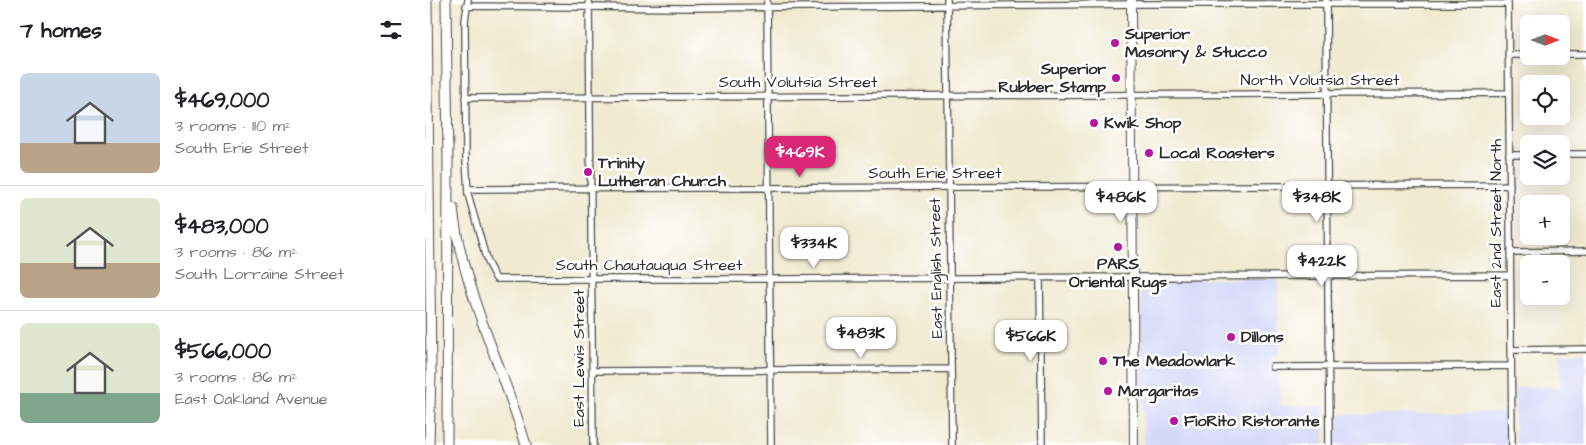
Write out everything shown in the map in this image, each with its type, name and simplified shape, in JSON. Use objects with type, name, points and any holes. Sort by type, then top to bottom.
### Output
[{"type":"highway","points":[[427,0],[431,372],[429,441]]},
{"type":"highway","points":[[446,0],[448,163],[447,441]]},
{"type":"highway","points":[[447,36],[450,0]]},
{"type":"highway","points":[[425,39],[428,60]]},
{"type":"highway","points":[[448,163],[455,229],[463,264],[526,445]]},
{"type":"highway","points":[[425,424],[429,441]]},
{"type":"highway","points":[[522,432],[534,445]]},
{"type":"main road","points":[[1131,2],[1134,445]]},
{"type":"street","name":"East Lewis Street","points":[[589,0],[593,445]]},
{"type":"street","points":[[468,189],[465,98],[465,22],[467,3],[589,7],[767,3],[947,2],[1508,2]]},
{"type":"street","name":"East English Street","points":[[947,2],[952,445]]},
{"type":"street","points":[[1326,2],[1329,445]]},
{"type":"street","name":"East 2nd Street North","points":[[1508,2],[1512,445]]},
{"type":"street","points":[[767,3],[771,445]]},
{"type":"street","points":[[1570,54],[1586,54]]},
{"type":"street","points":[[1509,55],[1520,55]]},
{"type":"street","name":"North Volutsia Street","points":[[1131,94],[1509,93]]},
{"type":"street","name":"South Volutsia Street","points":[[465,98],[1131,94]]},
{"type":"street","points":[[1570,154],[1586,154]]},
{"type":"street","points":[[1509,155],[1520,155]]},
{"type":"street","name":"South Erie Street","points":[[468,189],[1510,184]]},
{"type":"street","name":"South Chautauqua Street","points":[[468,189],[487,262],[496,279],[950,279],[1510,275]]},
{"type":"street","points":[[1510,252],[1586,251]]},
{"type":"street","points":[[1040,278],[1042,445]]},
{"type":"street","points":[[1511,350],[1586,349]]},
{"type":"street","points":[[1273,367],[1511,366]]},
{"type":"street","points":[[593,371],[951,369]]},
{"type":"shaded area","points":[[1148,279],[1278,279],[1279,356],[1271,356],[1271,371],[1280,371],[1280,406],[1324,406],[1324,445],[1144,445],[1141,285],[1142,282]]},
{"type":"shaded area","points":[[1560,353],[1586,353],[1586,445],[1517,445],[1515,439],[1515,387],[1561,387]]},
{"type":"shaded area","points":[[1507,413],[1507,445],[1333,444],[1332,415]]},
{"type":"place","name":"Superior Masonry & Stucco","points":[[1115,43]]},
{"type":"place","name":"Superior Rubber Stamp","points":[[1116,78]]},
{"type":"place","name":"Kwik Shop","points":[[1094,123]]},
{"type":"place","name":"Local Roasters","points":[[1149,153]]},
{"type":"place","name":"Trinity Lutheran Church","points":[[588,172]]},
{"type":"place","name":"PARS Oriental Rugs","points":[[1118,247]]},
{"type":"place","name":"Dillons","points":[[1231,337]]},
{"type":"place","name":"The Meadowlark","points":[[1103,361]]},
{"type":"place","name":"Margaritas","points":[[1108,391]]},
{"type":"place","name":"FioRito Ristorante","points":[[1174,421]]}]
